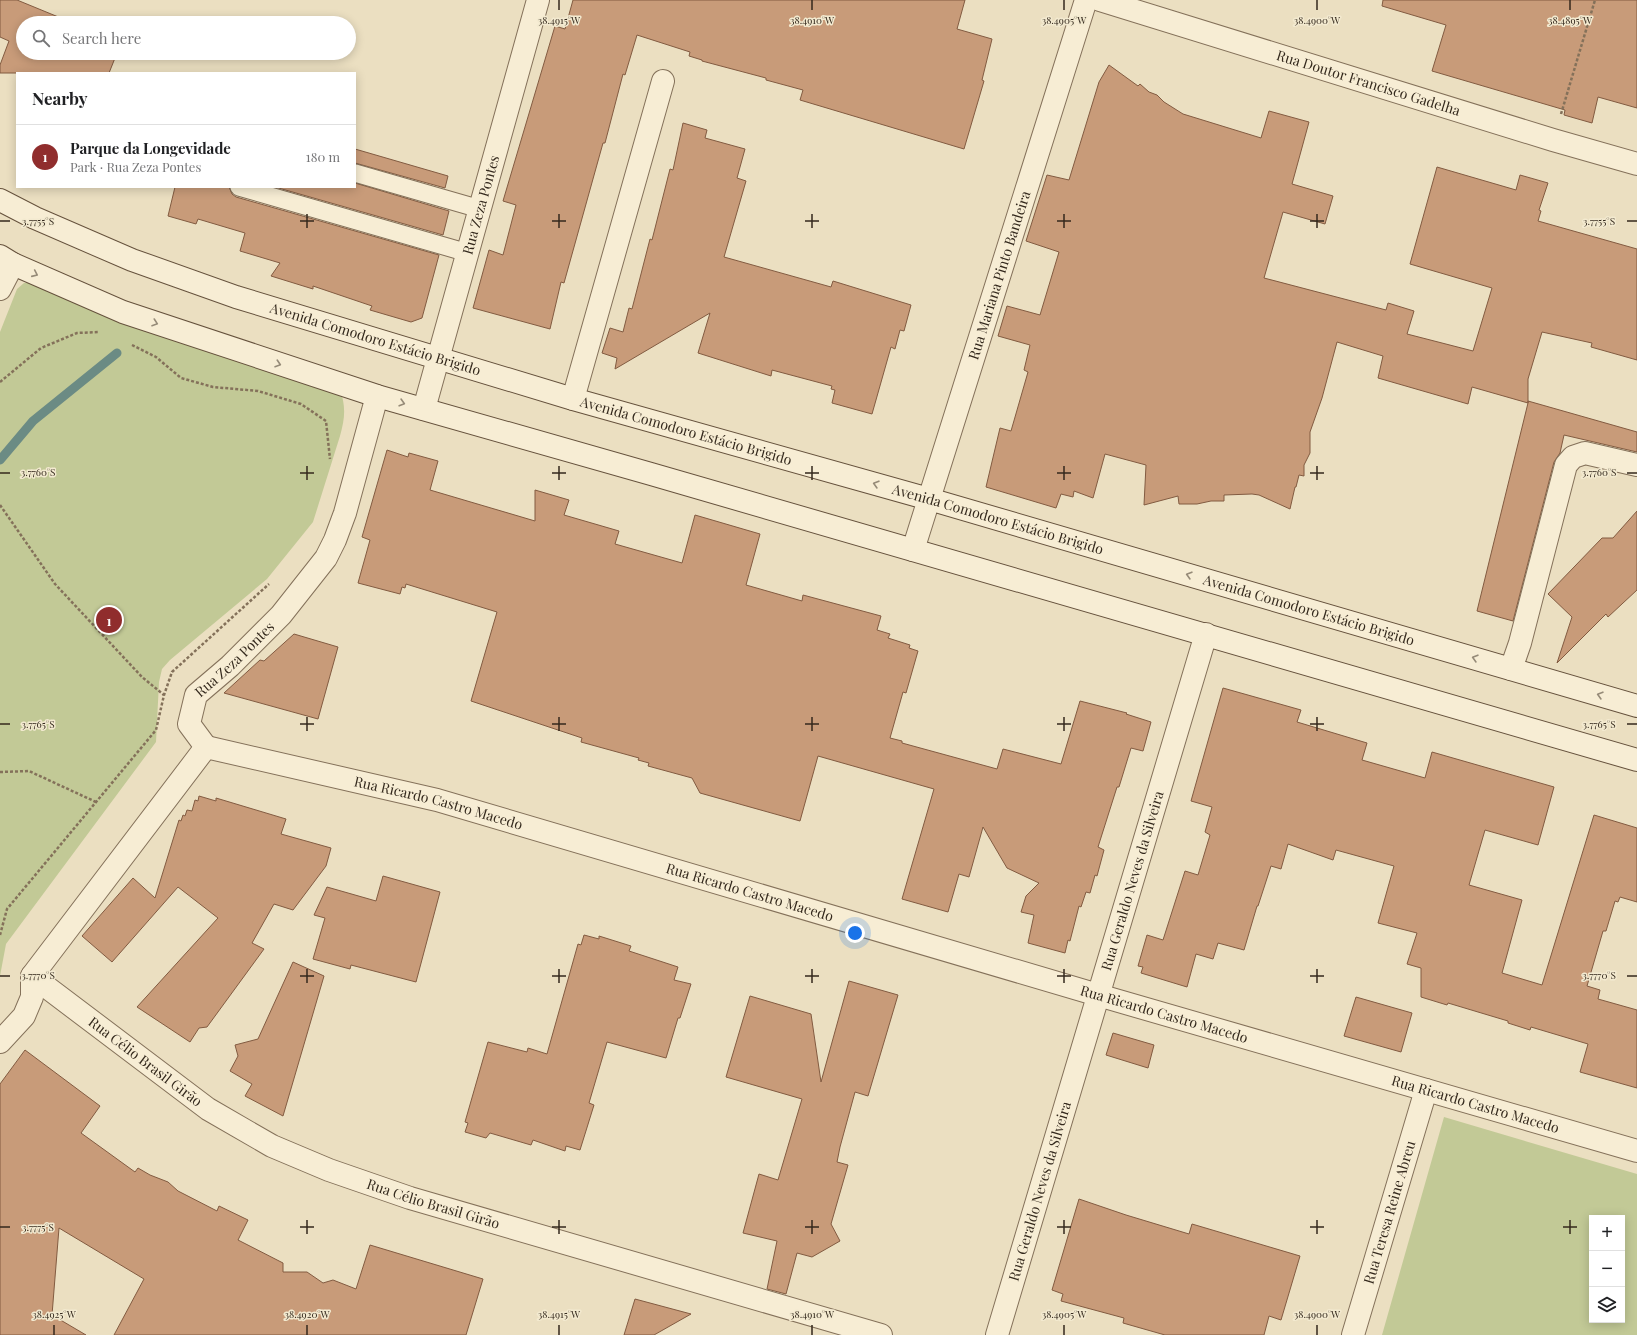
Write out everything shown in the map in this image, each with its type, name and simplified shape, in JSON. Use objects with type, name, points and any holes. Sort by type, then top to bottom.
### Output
[{"type":"street","name":"Rua Zeza Pontes","points":[[424,409],[538,0]]},
{"type":"street","name":"Rua Mariana Pinto Bandeira","points":[[913,550],[1086,0]]},
{"type":"street","name":"Rua Doutor Francisco Gadelha","points":[[1100,0],[1554,140],[1637,164]]},
{"type":"street","points":[[573,399],[663,81]]},
{"type":"street","name":"Avenida Comodoro Estácio Brigido","points":[[0,200],[35,218],[132,260],[236,297],[573,399],[928,499],[1637,706]]},
{"type":"street","points":[[0,289],[6,260],[123,312],[377,396],[1206,634],[1637,760]]},
{"type":"street","name":"Rua Zeza Pontes","points":[[206,747],[189,724],[196,695],[230,666],[281,615],[326,558],[335,540],[345,512],[377,396]]},
{"type":"street","points":[[1511,669],[1522,635],[1566,465],[1573,457],[1585,453],[1637,465]]},
{"type":"street","name":"Rua Geraldo Neves da Silveira","points":[[997,1335],[1206,634]]},
{"type":"street","points":[[0,1042],[24,1016],[32,997],[32,976],[206,747]]},
{"type":"street","name":"Rua Ricardo Castro Macedo","points":[[206,747],[437,800],[1098,995],[1637,1151]]},
{"type":"street","name":"Rua Célio Brasil Girão","points":[[32,976],[208,1108],[272,1146],[329,1170],[410,1198],[881,1335]]},
{"type":"street","name":"Rua Teresa Reine Abreu","points":[[1353,1335],[1426,1090]]},
{"type":"lane","points":[[356,173],[480,209]]},
{"type":"lane","points":[[243,188],[468,254]]},
{"type":"path","points":[[1554,140],[1595,0]]},
{"type":"path","points":[[0,382],[41,348],[77,333],[104,331]]},
{"type":"path","points":[[130,344],[156,357],[181,378],[213,387],[258,391],[301,404],[326,422],[330,461]]},
{"type":"path","points":[[0,505],[55,584],[142,677],[164,695]]},
{"type":"path","points":[[0,935],[7,909],[156,730],[164,695],[172,672],[274,580]]},
{"type":"path","points":[[0,772],[29,770],[96,802]]},
{"type":"green space","points":[[24,283],[31,283],[340,389],[344,412],[340,436],[313,522],[267,579],[170,660],[162,669],[159,682],[156,742],[6,944],[0,976],[0,332],[17,289]]},
{"type":"green space","points":[[1444,1117],[1637,1174],[1637,1335],[1382,1335]]},
{"type":"building","points":[[0,0],[17,0],[56,16],[16,16],[16,60],[114,60],[109,72],[0,73],[0,65],[9,41],[0,37]]},
{"type":"building","points":[[573,0],[965,0],[957,29],[992,39],[982,80],[984,81],[964,149],[800,100],[803,90],[766,80],[766,78],[702,61],[689,56],[690,52],[637,35],[625,75],[623,74],[605,143],[603,143],[564,283],[561,282],[550,329],[473,308],[489,250],[503,255],[516,205],[503,201],[555,26],[565,29]]},
{"type":"building","points":[[1383,0],[1637,0],[1637,108],[1598,97],[1592,123],[1564,115],[1565,110],[1432,71],[1446,25],[1382,6]]},
{"type":"building","points":[[1109,65],[1138,86],[1140,84],[1149,92],[1157,95],[1164,102],[1183,114],[1261,138],[1269,111],[1309,122],[1292,184],[1333,196],[1325,224],[1283,212],[1264,278],[1386,310],[1388,303],[1414,311],[1407,334],[1473,351],[1492,288],[1410,264],[1437,167],[1516,190],[1520,175],[1548,183],[1539,210],[1541,211],[1538,221],[1637,249],[1637,360],[1591,347],[1592,343],[1542,332],[1528,379],[1528,401],[1637,432],[1637,452],[1564,435],[1560,453],[1554,462],[1513,621],[1477,611],[1528,403],[1472,387],[1468,404],[1378,378],[1383,356],[1337,342],[1322,398],[1310,432],[1310,453],[1304,465],[1304,476],[1299,475],[1290,509],[1259,495],[1252,494],[1224,495],[1224,501],[1211,501],[1197,504],[1179,504],[1178,496],[1144,505],[1146,465],[1105,454],[1093,498],[1074,491],[1073,497],[1061,494],[1056,508],[986,487],[1000,428],[1011,431],[1028,372],[1024,370],[1030,345],[998,336],[1007,306],[1040,315],[1059,252],[1026,241],[1047,175],[1069,180],[1099,82]]},
{"type":"building","points":[[683,123],[707,130],[705,138],[745,149],[737,178],[746,181],[724,257],[831,287],[833,281],[911,305],[904,331],[900,330],[895,349],[891,347],[872,414],[832,403],[835,390],[831,389],[832,386],[772,370],[771,376],[698,353],[710,313],[615,369],[617,358],[602,353],[610,328],[623,332],[629,308],[632,309],[650,239],[652,240],[670,169],[673,170]]},
{"type":"building","points":[[356,149],[448,176],[445,188],[356,163]]},
{"type":"building","points":[[356,183],[449,211],[443,235],[278,188],[356,188]]},
{"type":"building","points":[[175,188],[229,188],[232,194],[236,197],[439,255],[422,318],[411,322],[370,310],[372,306],[313,286],[313,289],[271,276],[280,263],[240,251],[245,233],[198,219],[196,224],[168,216]]},
{"type":"building","points":[[387,450],[408,457],[409,453],[438,461],[430,490],[535,521],[535,490],[569,500],[564,515],[619,531],[615,544],[682,563],[695,515],[760,534],[746,585],[802,601],[803,595],[881,616],[877,630],[890,634],[888,638],[910,645],[909,648],[918,651],[906,693],[903,692],[890,738],[902,741],[902,743],[997,769],[1003,749],[1061,764],[1080,701],[1127,713],[1126,714],[1151,722],[1143,751],[1131,748],[1098,847],[1104,850],[1097,876],[1095,875],[1090,893],[1086,892],[1081,907],[1079,906],[1070,941],[1068,940],[1065,953],[1028,943],[1034,915],[1021,912],[1026,896],[1039,883],[1007,868],[983,827],[969,877],[959,874],[948,912],[902,899],[934,789],[818,756],[800,821],[700,793],[692,778],[648,766],[649,763],[638,760],[639,758],[581,742],[582,738],[471,701],[497,612],[406,584],[405,588],[402,587],[400,594],[358,583],[370,540],[362,537]]},
{"type":"building","points":[[1637,511],[1637,590],[1608,617],[1606,614],[1557,663],[1572,617],[1548,594],[1602,538],[1613,538]]},
{"type":"building","points":[[294,634],[338,647],[318,719],[224,693],[260,660],[264,661]]},
{"type":"building","points":[[1223,688],[1301,710],[1297,722],[1367,743],[1362,760],[1425,778],[1432,752],[1554,787],[1538,845],[1485,830],[1469,885],[1522,900],[1502,973],[1542,985],[1594,815],[1637,828],[1637,902],[1620,897],[1618,902],[1615,901],[1606,931],[1603,931],[1587,986],[1600,990],[1598,999],[1637,1010],[1637,1088],[1580,1072],[1588,1044],[1531,1027],[1530,1030],[1508,1023],[1508,1021],[1448,1003],[1447,1005],[1421,997],[1421,968],[1407,964],[1417,933],[1378,923],[1394,866],[1336,850],[1333,860],[1288,844],[1281,869],[1271,866],[1244,950],[1218,943],[1213,959],[1196,954],[1187,987],[1141,973],[1143,967],[1138,966],[1147,935],[1163,940],[1185,871],[1198,875],[1210,835],[1205,832],[1212,807],[1191,801]]},
{"type":"building","points":[[199,796],[216,801],[216,798],[286,819],[281,834],[331,848],[326,866],[293,910],[274,904],[252,943],[264,949],[207,1027],[199,1028],[190,1042],[137,1007],[218,918],[178,887],[112,962],[82,936],[133,878],[155,898],[179,820],[181,821],[183,815],[185,816],[187,810],[192,811],[195,800],[198,801]]},
{"type":"building","points":[[383,876],[440,892],[416,982],[351,965],[350,969],[313,959],[325,918],[314,915],[327,887],[376,901]]},
{"type":"building","points":[[584,935],[599,939],[599,936],[631,946],[629,951],[678,967],[674,980],[691,984],[680,1018],[678,1018],[666,1058],[607,1042],[589,1103],[594,1105],[580,1150],[566,1146],[565,1151],[533,1140],[531,1145],[490,1133],[486,1138],[465,1132],[468,1123],[465,1122],[488,1042],[527,1052],[528,1048],[547,1054],[578,944],[581,945]]},
{"type":"building","points":[[293,962],[324,976],[283,1116],[245,1096],[252,1084],[230,1071],[238,1056],[235,1045],[258,1039]]},
{"type":"building","points":[[849,981],[898,995],[868,1096],[855,1092],[840,1147],[837,1162],[848,1165],[831,1224],[840,1241],[812,1257],[797,1253],[786,1294],[767,1289],[777,1241],[743,1233],[759,1174],[778,1180],[802,1099],[726,1077],[750,996],[811,1014],[821,1082]]},
{"type":"building","points":[[1356,997],[1412,1013],[1401,1052],[1344,1036]]},
{"type":"building","points":[[1113,1033],[1154,1045],[1148,1068],[1106,1055]]},
{"type":"building","points":[[25,1050],[100,1106],[81,1133],[135,1172],[138,1168],[150,1175],[168,1182],[178,1191],[217,1211],[219,1206],[248,1220],[238,1240],[283,1263],[283,1272],[307,1272],[323,1283],[333,1280],[356,1289],[370,1245],[483,1279],[466,1335],[114,1335],[144,1279],[59,1228],[52,1315],[86,1335],[0,1335],[0,1084]]},
{"type":"building","points":[[1079,1199],[1189,1234],[1192,1224],[1300,1256],[1281,1320],[1269,1316],[1264,1335],[1165,1335],[1123,1323],[1124,1318],[1061,1301],[1063,1294],[1052,1290]]},
{"type":"building","points":[[635,1299],[691,1314],[654,1335],[624,1335]]},
{"type":"waterway","points":[[0,460],[33,421],[117,353]]},
{"type":"place","name":"Parque da Longevidade","points":[[109,620]]}]
